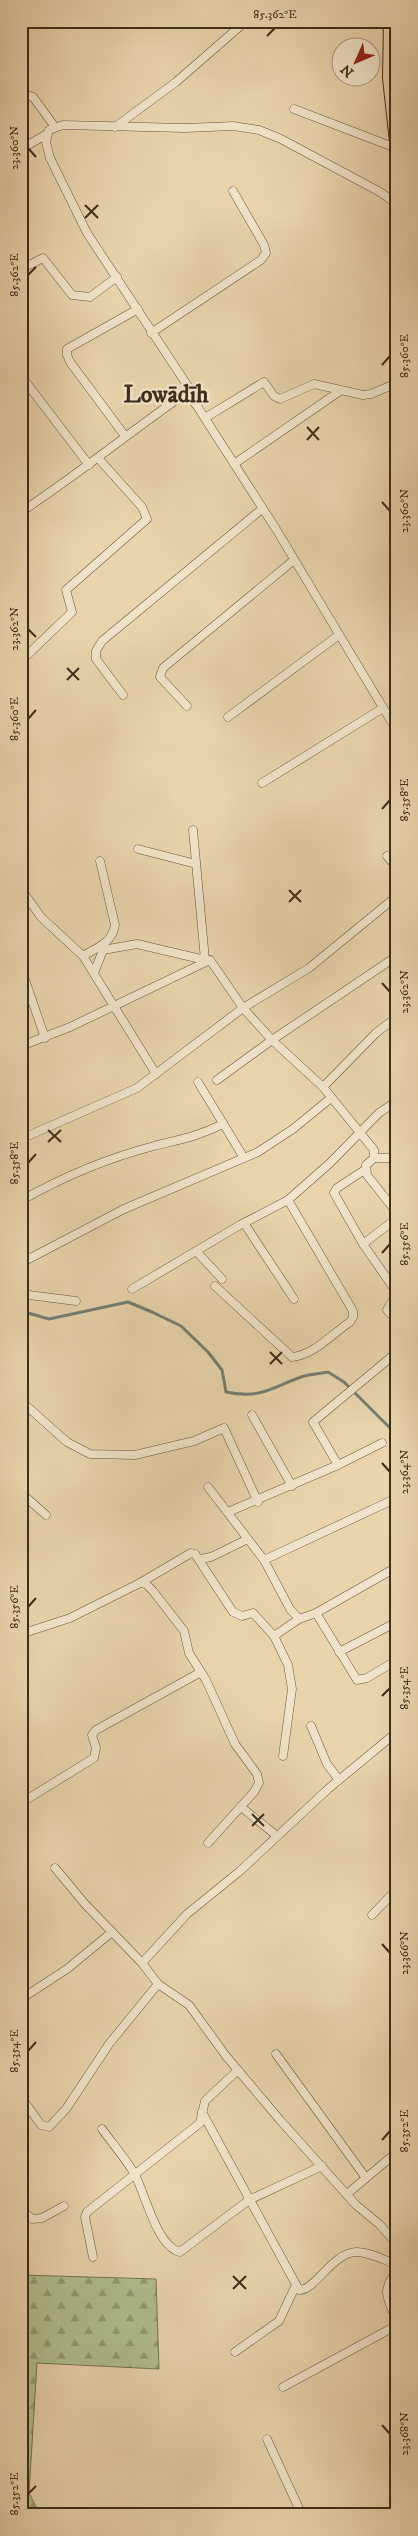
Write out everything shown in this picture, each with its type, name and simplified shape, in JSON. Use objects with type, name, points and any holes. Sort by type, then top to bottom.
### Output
[{"type":"main road","points":[[390,21],[389,78],[396,149]]},
{"type":"street","points":[[115,127],[176,82],[246,21]]},
{"type":"street","points":[[21,93],[33,97],[56,127]]},
{"type":"street","points":[[294,109],[396,149]]},
{"type":"street","points":[[21,149],[56,127],[233,126],[259,130],[282,139],[380,192],[397,204]]},
{"type":"street","points":[[21,512],[89,465],[125,436],[186,393],[188,385],[87,233],[56,174],[46,147],[47,134]]},
{"type":"street","points":[[151,332],[261,260],[266,253],[264,245],[233,191]]},
{"type":"street","points":[[21,269],[43,258],[72,295],[90,297],[117,277]]},
{"type":"street","points":[[125,436],[67,355],[68,349],[72,345],[138,309]]},
{"type":"street","points":[[25,381],[89,465]]},
{"type":"street","points":[[204,418],[264,382],[274,396],[280,399],[314,384],[363,396],[397,383]]},
{"type":"street","points":[[234,464],[340,390]]},
{"type":"street","points":[[186,393],[234,464],[294,560],[397,731]]},
{"type":"street","points":[[21,661],[72,612],[66,590],[147,519],[142,507],[98,458]]},
{"type":"street","points":[[122,695],[96,659],[96,651],[102,642],[262,509]]},
{"type":"street","points":[[187,706],[163,681],[160,672],[294,560]]},
{"type":"street","points":[[228,718],[339,635]]},
{"type":"street","points":[[262,783],[383,708]]},
{"type":"street","points":[[193,830],[205,960]]},
{"type":"street","points":[[138,849],[196,864]]},
{"type":"street","points":[[387,856],[397,868]]},
{"type":"street","points":[[83,956],[110,940],[114,935],[115,925],[100,861]]},
{"type":"street","points":[[21,888],[41,917],[83,956],[112,1006],[156,1074]]},
{"type":"street","points":[[21,1139],[130,1092],[243,1008],[309,968],[397,896]]},
{"type":"street","points":[[94,974],[103,950],[137,944],[210,960],[214,963],[243,1008],[272,1040],[323,1087],[374,1150],[374,1158]]},
{"type":"street","points":[[217,1080],[272,1040],[397,956]]},
{"type":"street","points":[[21,1046],[45,1038],[205,960]]},
{"type":"street","points":[[21,968],[45,1038]]},
{"type":"street","points":[[323,1087],[376,1033],[397,1017]]},
{"type":"street","points":[[198,1082],[244,1158]]},
{"type":"street","points":[[21,1263],[124,1209],[244,1158],[274,1143],[331,1098]]},
{"type":"street","points":[[132,1289],[244,1223],[288,1200],[330,1163],[358,1132],[379,1113],[397,1102]]},
{"type":"street","points":[[22,1200],[66,1176],[154,1146],[191,1139],[223,1124]]},
{"type":"street","points":[[397,1155],[392,1158],[374,1158],[366,1165],[366,1169],[337,1188],[334,1193],[364,1244],[397,1293],[387,1310],[397,1321]]},
{"type":"street","points":[[366,1169],[397,1213]]},
{"type":"street","points":[[215,1286],[292,1357],[300,1356],[314,1349],[350,1322],[353,1317],[353,1310],[288,1200]]},
{"type":"street","points":[[364,1244],[397,1218]]},
{"type":"street","points":[[244,1223],[294,1299]]},
{"type":"street","points":[[196,1251],[222,1279]]},
{"type":"street","points":[[21,1294],[76,1301]]},
{"type":"street","points":[[338,1466],[312,1422],[345,1397],[394,1355],[397,1364]]},
{"type":"street","points":[[21,1401],[67,1442],[90,1454],[135,1454],[194,1441],[224,1428],[258,1502]]},
{"type":"street","points":[[252,1415],[292,1486]]},
{"type":"street","points":[[228,1512],[258,1502],[338,1466],[382,1443]]},
{"type":"street","points":[[208,1487],[264,1560],[290,1609],[299,1619]]},
{"type":"street","points":[[21,1492],[46,1515]]},
{"type":"street","points":[[264,1560],[397,1498]]},
{"type":"street","points":[[200,1559],[211,1558],[248,1539]]},
{"type":"street","points":[[21,1634],[70,1618],[140,1583],[191,1553],[200,1559],[233,1612],[242,1616],[253,1613],[257,1616],[274,1636],[288,1665],[292,1689],[282,1756]]},
{"type":"street","points":[[274,1636],[299,1619],[316,1613],[397,1567]]},
{"type":"street","points":[[140,1583],[146,1584],[180,1626],[189,1653],[201,1672],[235,1744],[257,1774],[259,1782],[241,1808],[208,1844]]},
{"type":"street","points":[[316,1613],[357,1680],[368,1678],[397,1660]]},
{"type":"street","points":[[339,1652],[397,1622]]},
{"type":"street","points":[[21,1803],[94,1758],[96,1748],[92,1735],[96,1730],[201,1672]]},
{"type":"street","points":[[311,1726],[327,1764],[339,1780]]},
{"type":"street","points":[[142,1963],[171,1929],[339,1780],[397,1732]]},
{"type":"street","points":[[241,1808],[277,1836]]},
{"type":"street","points":[[55,1868],[142,1963],[158,1984],[189,2005],[238,2070],[347,2194],[397,2244]]},
{"type":"street","points":[[372,1915],[397,1889]]},
{"type":"street","points":[[390,1896],[397,1904]]},
{"type":"street","points":[[21,1999],[67,1969],[112,1932]]},
{"type":"street","points":[[21,2097],[41,2125],[49,2127],[66,2109],[109,2044],[158,1984]]},
{"type":"street","points":[[276,2054],[366,2178]]},
{"type":"street","points":[[93,2257],[84,2217],[92,2208],[200,2123],[205,2101],[238,2070]]},
{"type":"street","points":[[202,2112],[295,2287],[299,2290],[306,2289],[329,2265],[349,2253],[364,2253],[397,2265]]},
{"type":"street","points":[[102,2129],[135,2174],[154,2224],[171,2247],[180,2252],[249,2200],[322,2166]]},
{"type":"street","points":[[347,2194],[397,2152]]},
{"type":"street","points":[[22,2211],[32,2219],[42,2218],[64,2206]]},
{"type":"street","points":[[283,2387],[392,2328],[396,2319],[386,2291],[387,2284],[397,2271]]},
{"type":"street","points":[[234,2352],[279,2321],[295,2287]]},
{"type":"street","points":[[267,2439],[302,2515]]},
{"type":"green space","points":[[21,2275],[156,2279],[159,2369],[37,2363],[29,2493],[36,2507],[36,2515],[21,2515]]},
{"type":"waterway","points":[[21,1311],[49,1319],[128,1302],[181,1326],[208,1352],[222,1370],[226,1392],[238,1394],[257,1393],[304,1376],[328,1372],[344,1382],[397,1435]]},
{"type":"district","name":"Lowādīh","points":[[166,394]]}]
